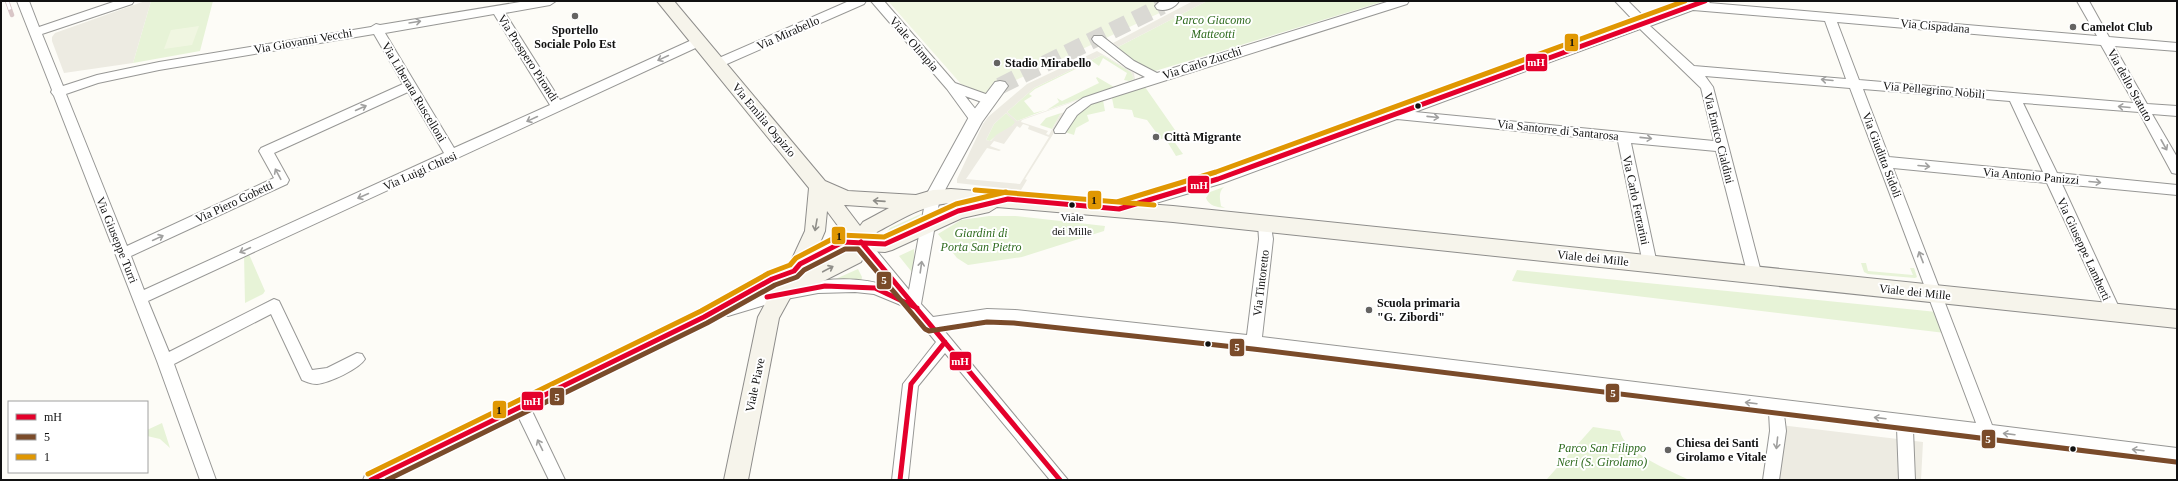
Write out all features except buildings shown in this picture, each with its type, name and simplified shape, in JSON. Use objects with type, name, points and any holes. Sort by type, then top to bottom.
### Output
[{"type":"main road","name":"Via Emilia Ospizio","points":[[664,1],[819,186],[861,242]]},
{"type":"main road","name":"Viale dei Mille","points":[[819,186],[846,198],[926,199],[951,196],[1008,199],[1119,209],[2177,319]]},
{"type":"main road","name":"Viale Piave","points":[[736,480],[769,317],[781,292],[797,268],[815,231],[819,186]]},
{"type":"main road","points":[[781,292],[854,256],[870,227],[926,199]]},
{"type":"main road","name":"Viale dei Mille","points":[[797,268],[843,242],[885,244],[958,211],[1008,199]]},
{"type":"street","name":"Via Giuseppe Turri","points":[[23,1],[165,361],[208,480]]},
{"type":"street","points":[[36,32],[128,1]]},
{"type":"street","name":"Via Giovanni Vecchi","points":[[58,92],[79,84],[136,70],[376,28],[550,1]]},
{"type":"street","name":"Via Mirabello","points":[[716,64],[860,1]]},
{"type":"street","name":"Viale Olimpia","points":[[877,1],[951,86],[976,119]]},
{"type":"street","name":"Via Carlo Zucchi","points":[[1060,130],[1070,115],[1081,104],[1156,78],[1403,1]]},
{"type":"street","name":"Via Enrico Cialdini","points":[[1621,1],[1638,17],[1642,25],[1691,70],[1707,87],[1755,276]]},
{"type":"street","points":[[1119,209],[1206,182],[1705,1]]},
{"type":"street","name":"Via dello Statuto","points":[[2083,1],[2177,169]]},
{"type":"street","name":"Via Cispadana","points":[[1692,6],[2177,47]]},
{"type":"street","name":"Via Prospero Pirondi","points":[[497,10],[558,107]]},
{"type":"street","name":"Via Giuditta Sidoli","points":[[1829,17],[1987,432]]},
{"type":"street","name":"Via Liberata Ruscelloni","points":[[376,28],[452,156]]},
{"type":"street","points":[[1098,39],[1130,64],[1156,78]]},
{"type":"street","name":"Via Luigi Chiesi","points":[[140,298],[698,42]]},
{"type":"street","name":"Via Pellegrino Nobili","points":[[1691,70],[1853,82],[2015,98],[2177,111]]},
{"type":"street","name":"Via Piero Gobetti","points":[[122,254],[282,180],[266,150],[410,86]]},
{"type":"street","name":"Viale Olimpia","points":[[951,86],[990,100]]},
{"type":"street","points":[[914,305],[923,250],[930,224],[926,199],[976,119],[1000,86]]},
{"type":"street","name":"Via Giuseppe Lamberti","points":[[2015,98],[2050,178],[2114,312]]},
{"type":"street","name":"Via Santorre di Santarosa","points":[[1394,114],[1721,147]]},
{"type":"street","name":"Via Carlo Ferrarini","points":[[1623,136],[1650,264]]},
{"type":"street","name":"Via Antonio Panizzi","points":[[1885,162],[2177,190]]},
{"type":"street","points":[[1173,214],[1175,202],[1181,194],[1206,182]]},
{"type":"street","name":"Via Tintoretto","points":[[1254,342],[1266,239],[1266,224]]},
{"type":"street","points":[[861,242],[1060,480]]},
{"type":"street","points":[[371,480],[704,317],[772,279],[797,268]]},
{"type":"street","points":[[704,317],[781,292],[825,286],[875,288],[914,305]]},
{"type":"street","points":[[165,361],[274,305],[307,375],[310,377],[321,377],[357,359]]},
{"type":"street","points":[[930,324],[987,316],[1015,316],[1254,342],[2177,455]]},
{"type":"street","points":[[900,480],[910,384],[944,342]]},
{"type":"street","points":[[521,406],[557,480]]},
{"type":"street","points":[[1772,480],[1778,431],[1776,406]]},
{"type":"street","points":[[1905,422],[1907,480]]},
{"type":"green space","points":[[151,1],[213,1],[200,51],[133,63]]},
{"type":"green space","name":"Stadio Mirabello","points":[[888,1],[1157,1],[1166,10],[986,94],[961,84]]},
{"type":"green space","name":"Parco Giacomo Matteotti","points":[[1207,1],[1385,1],[1155,71],[1133,61],[1118,47]]},
{"type":"green space","points":[[199,26],[192,45],[164,49],[171,30]]},
{"type":"green space","points":[[1102,55],[1131,72],[1134,79],[1129,81],[1124,80],[1127,73],[1103,58],[1099,66],[1092,61],[1035,89],[1029,94],[1032,96],[1024,101],[1034,113],[1045,110],[1017,121],[1007,112],[1034,88]]},
{"type":"green space","points":[[1097,77],[1114,87],[1047,110],[1059,102],[1057,98],[1062,101],[1099,83],[1096,78]]},
{"type":"green space","points":[[1145,87],[1175,130],[1168,133],[1183,154],[1176,156],[1165,138],[1161,139],[1147,120],[1134,117],[1132,110],[1114,108],[1112,98]]},
{"type":"green space","points":[[1103,100],[1105,111],[1087,115],[1089,121],[1076,128],[1074,135],[1065,132],[1073,120],[1085,108]]},
{"type":"green space","points":[[1006,113],[1016,122],[990,141],[986,140],[994,124]]},
{"type":"green space","points":[[1061,113],[1052,129],[1040,125],[1046,118]]},
{"type":"green space","points":[[1224,187],[1220,193],[1220,198],[1221,206],[1225,208],[1216,207],[1207,201],[1206,198],[1210,192]]},
{"type":"green space","points":[[923,213],[905,228],[884,235],[890,228]]},
{"type":"green space","name":"Giardini di Porta San Pietro","points":[[989,216],[1015,216],[1105,226],[1104,231],[1022,257],[968,265],[957,258],[938,234],[961,220]]},
{"type":"green space","points":[[914,249],[915,276],[899,256]]},
{"type":"green space","points":[[248,252],[265,291],[263,294],[245,303],[244,254]]},
{"type":"green space","points":[[1861,263],[1866,263],[1868,271],[1913,275],[1910,268],[1914,268],[1917,277],[1868,274],[1864,272]]},
{"type":"green space","points":[[858,269],[862,277],[861,282],[831,281]]},
{"type":"green space","points":[[1517,270],[1937,312],[1945,333],[1512,281]]},
{"type":"green space","points":[[162,423],[170,448],[160,439],[148,436],[148,430]]},
{"type":"green space","name":"Parco San Filippo Neri (S. Girolamo)","points":[[1593,427],[1620,431],[1623,439],[1639,454],[1689,480],[1547,479]]},
{"type":"shaded area","points":[[145,1],[151,1],[133,63],[64,73],[52,41],[52,37],[55,33]]},
{"type":"shaded area","points":[[1193,1],[1207,1],[1118,47],[1113,43]]},
{"type":"shaded area","points":[[1097,51],[1134,73],[1135,80],[1022,120],[1021,122],[1048,131],[1046,134],[1049,135],[1061,113],[1067,112],[1025,179],[1027,180],[1021,190],[957,183],[957,179],[983,124],[988,117],[1027,84]],"holes":[[[1102,55],[1131,72],[1134,79],[1017,121],[1007,112],[1034,88]],[[1006,113],[1015,122],[1013,125],[996,135],[991,141],[986,140],[994,124]],[[1023,124],[1029,126],[1028,129],[1049,137],[1020,184],[966,179],[987,148],[999,151],[1001,150],[990,146],[994,141],[1004,144],[1017,126],[1020,128]]]},
{"type":"shaded area","points":[[1772,424],[1923,442],[1921,480],[1766,480]]},
{"type":"tunnel","points":[[1000,86],[1162,6]]},
{"type":"railway","points":[[7,1],[12,15]]},
{"type":"transit line","name":"1","points":[[1117,202],[1216,172],[1685,1]]},
{"type":"transit line","name":"mH","points":[[371,480],[704,317],[772,279],[794,271],[800,264],[843,242],[885,244],[958,211],[1008,199],[1119,209],[1218,179],[1705,1]]},
{"type":"transit line","name":"1","points":[[975,190],[1154,205]]},
{"type":"transit line","name":"1","points":[[368,474],[701,311],[769,273],[790,265],[796,258],[840,235],[884,237],[956,204],[1006,192]]},
{"type":"transit line","name":"mH","points":[[861,242],[1060,480]]},
{"type":"transit line","name":"5","points":[[387,480],[707,323],[775,285],[797,277],[804,270],[845,249],[858,249],[925,329],[929,331],[987,322],[1014,323],[1253,349],[2176,462]]},
{"type":"transit line","name":"mH","points":[[767,297],[825,286],[875,288],[917,308]]},
{"type":"transit line","name":"mH","points":[[900,480],[911,384],[945,342]]},
{"type":"place","name":"Sportello Sociale Polo Est","points":[[575,16]]},
{"type":"place","name":"Camelot Club","points":[[2073,27]]},
{"type":"place","name":"Stadio Mirabello","points":[[997,63]]},
{"type":"place","name":"Città Migrante","points":[[1156,137]]},
{"type":"place","name":"Viale dei Mille","points":[[1072,205]]},
{"type":"place","name":"Scuola primaria \"G. Zibordi\"","points":[[1369,310]]},
{"type":"place","name":"Chiesa dei Santi Girolamo e Vitale","points":[[1668,450]]}]
